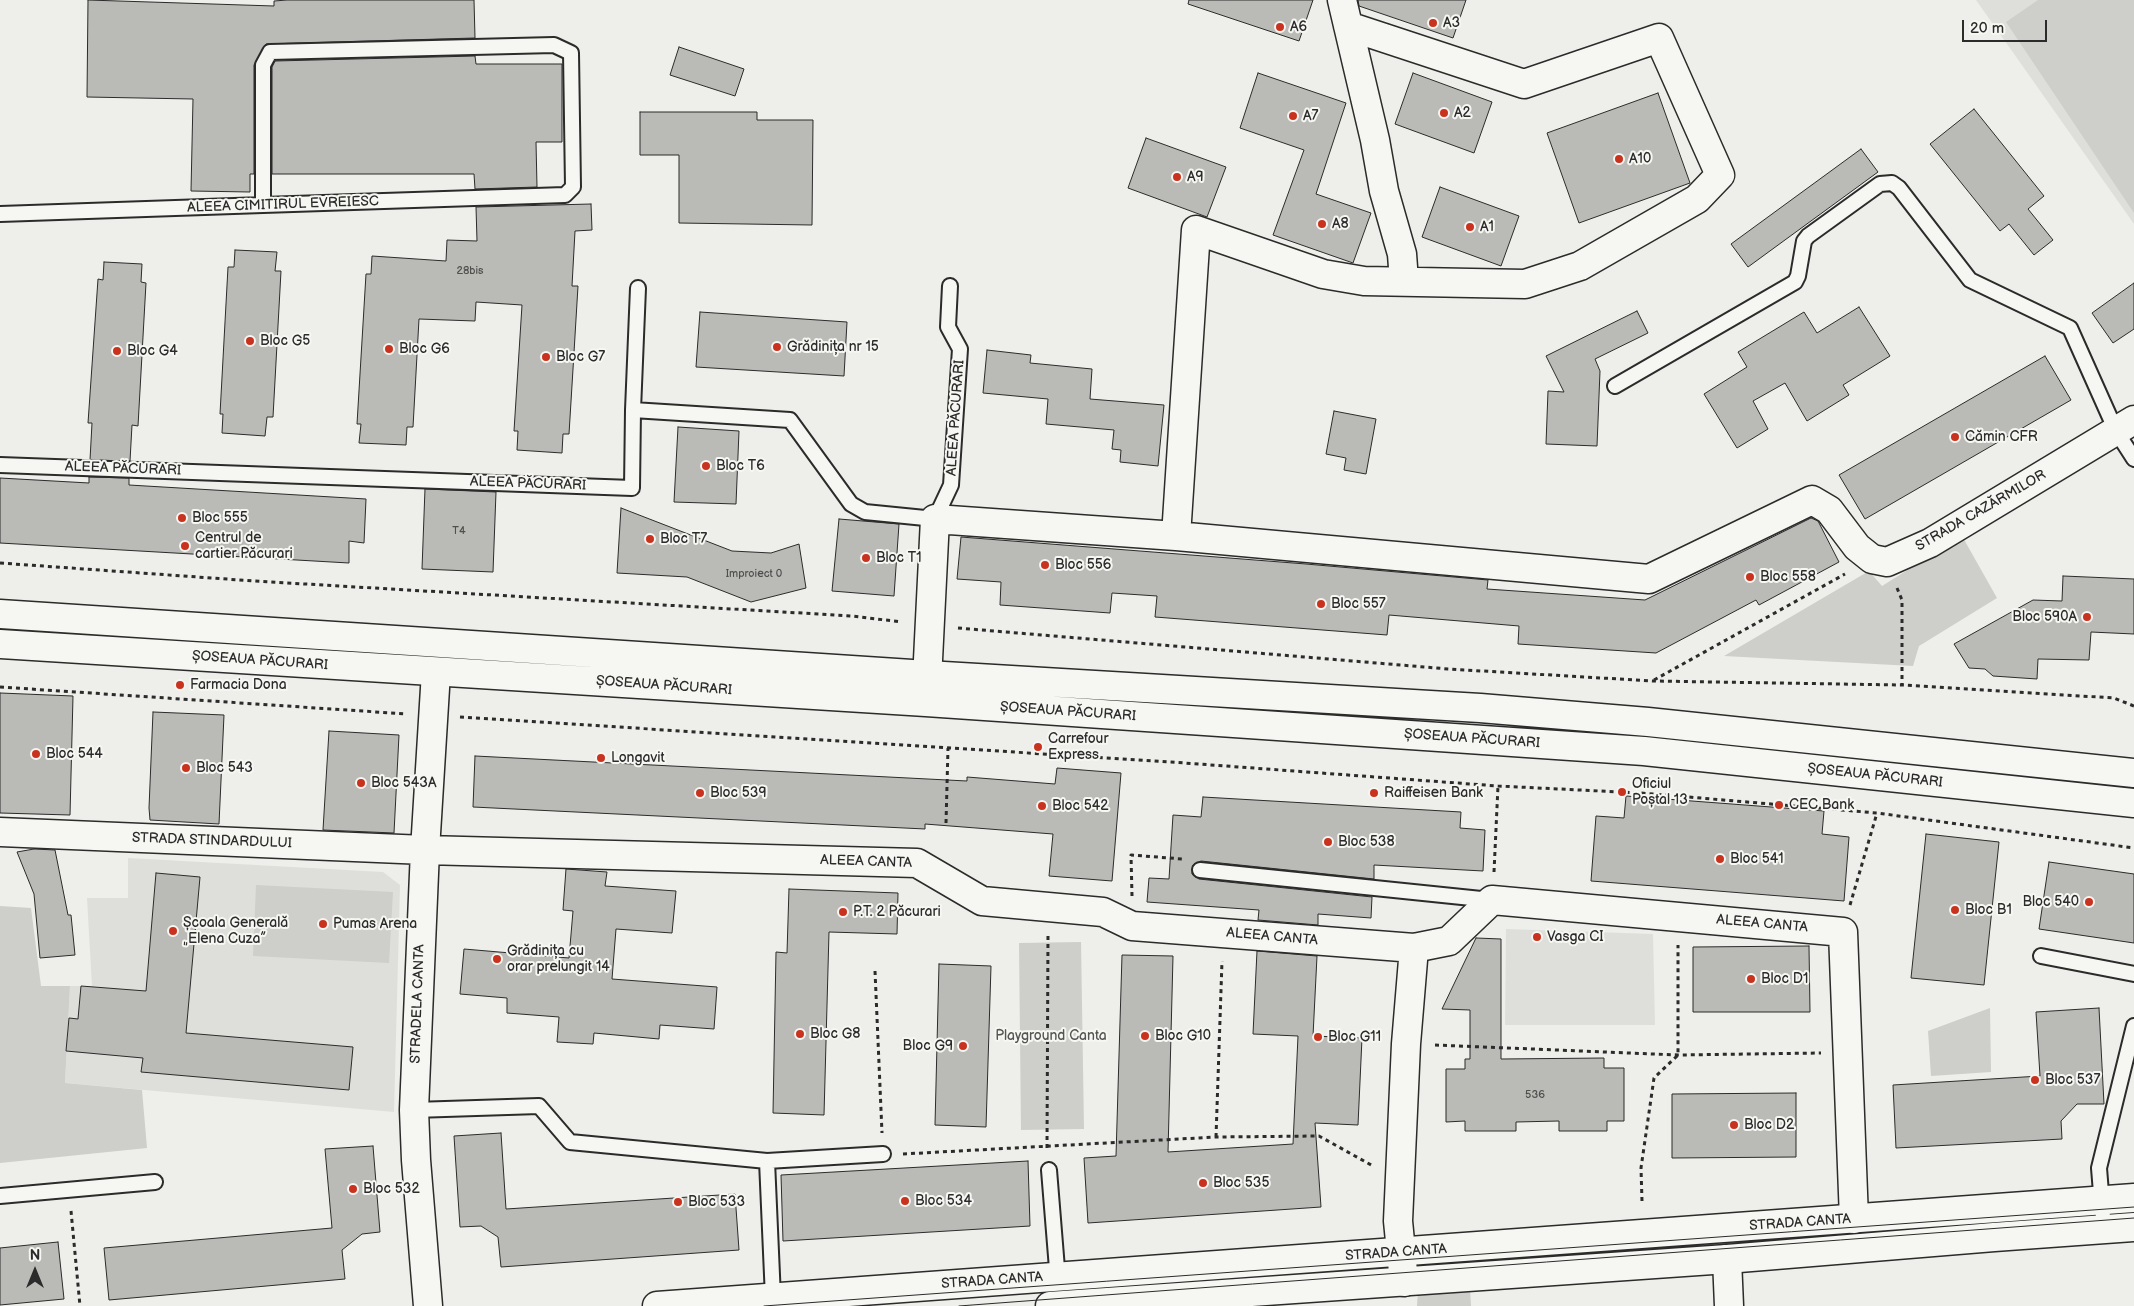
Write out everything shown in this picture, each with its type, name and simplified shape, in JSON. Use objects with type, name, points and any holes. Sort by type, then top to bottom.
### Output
[{"type":"main road","points":[[1345,13],[1384,191],[1402,254],[1404,281]]},
{"type":"main road","points":[[1176,536],[1196,230],[1323,274],[1364,281],[1525,284],[1580,266],[1696,199],[1720,175],[1659,38],[1524,84],[1345,13]]},
{"type":"main road","name":"STRADA CAZĂRMILOR","points":[[1880,560],[1930,543],[2125,426]]},
{"type":"main road","points":[[935,519],[1176,536],[1648,579],[1812,500],[1829,510],[1857,547],[1880,560]]},
{"type":"main road","name":"ALEEA PĂCURARI","points":[[926,702],[928,626],[935,519]]},
{"type":"main road","name":"ȘOSEAUA PĂCURARI","points":[[0,614],[927,675],[1529,712],[1648,722],[2134,773]]},
{"type":"main road","name":"ȘOSEAUA PĂCURARI","points":[[0,644],[926,702],[1644,751],[2134,803]]},
{"type":"main road","name":"STRADELA CANTA","points":[[428,1306],[414,1110],[425,850],[436,672]]},
{"type":"main road","name":"STRADA STINDARDULUI","points":[[0,832],[425,850]]},
{"type":"main road","name":"ALEEA CANTA","points":[[425,850],[918,863],[982,901],[1104,912],[1132,926],[1414,948],[1449,941],[1492,900],[1842,932]]},
{"type":"main road","points":[[1842,932],[1854,1219]]},
{"type":"main road","points":[[1404,1282],[1398,1221],[1406,1044],[1414,948]]},
{"type":"main road","name":"STRADA CANTA","points":[[657,1306],[2134,1198]]},
{"type":"main road","points":[[1055,1306],[1727,1259],[1994,1237],[2134,1228]]},
{"type":"main road","points":[[1727,1259],[1728,1306]]},
{"type":"lane","name":"ALEEA CIMITIRUL EVREIESC","points":[[0,214],[565,195],[573,187],[571,53],[554,45],[270,52],[263,65],[263,205]]},
{"type":"lane","points":[[1615,386],[1794,282],[1798,276],[1804,241],[1808,236],[1880,184],[1892,183],[1899,188],[1970,280],[2070,328],[2125,426],[2134,459]]},
{"type":"lane","name":"ALEEA PĂCURARI","points":[[935,519],[951,485],[954,446],[960,348],[948,327],[950,286]]},
{"type":"lane","points":[[638,288],[633,410],[790,420],[851,504],[865,512],[935,519]]},
{"type":"lane","name":"ALEEA PĂCURARI","points":[[0,465],[632,488],[633,410]]},
{"type":"lane","points":[[1200,870],[1492,900]]},
{"type":"lane","points":[[2041,956],[2134,974]]},
{"type":"lane","points":[[2104,1230],[2099,1168],[2134,1026]]},
{"type":"lane","points":[[414,1110],[539,1106],[570,1142],[767,1161],[883,1154]]},
{"type":"lane","points":[[767,1161],[773,1298]]},
{"type":"lane","points":[[1049,1170],[1058,1276],[1055,1306]]},
{"type":"lane","points":[[0,1196],[154,1182]]},
{"type":"path","points":[[1653,681],[1880,560],[1902,600],[1902,685]]},
{"type":"path","points":[[0,564],[852,616],[928,626],[1438,668],[1653,681],[1902,685],[2114,698],[2134,706]]},
{"type":"path","points":[[0,687],[1170,762],[1498,786],[1641,793],[1877,813],[2134,848]]},
{"type":"path","points":[[946,823],[948,748]]},
{"type":"path","points":[[1492,900],[1498,786]]},
{"type":"path","points":[[1842,932],[1877,813]]},
{"type":"path","points":[[1132,926],[1131,855],[1200,860],[1200,870]]},
{"type":"path","points":[[1048,906],[1047,1146],[1049,1170]]},
{"type":"path","points":[[1642,1201],[1641,1168],[1654,1078],[1678,1055],[1678,917]]},
{"type":"path","points":[[1216,1136],[1223,933]]},
{"type":"path","points":[[875,971],[883,1154],[1216,1136],[1319,1136],[1400,1181]]},
{"type":"path","points":[[1406,1044],[1678,1055],[1846,1053]]},
{"type":"path","points":[[69,1190],[80,1306]]},
{"type":"shaded area","points":[[1976,0],[2134,0],[2134,224]]},
{"type":"shaded area","points":[[128,858],[383,872],[400,885],[394,1112],[65,1083],[70,986],[92,986],[87,898],[128,898]]},
{"type":"shaded area","points":[[1506,929],[1653,934],[1655,1025],[1505,1025]]},
{"type":"green space","points":[[2038,0],[2134,0],[2134,213],[2006,22]]},
{"type":"green space","points":[[1962,536],[1997,598],[1919,646],[1913,666],[1724,656],[1869,571],[1882,586]]},
{"type":"green space","name":"Pumas Arena","points":[[256,885],[393,892],[389,963],[253,956]]},
{"type":"green space","points":[[0,906],[31,908],[41,986],[70,986],[65,1083],[142,1090],[147,1148],[0,1163]]},
{"type":"green space","name":"Playground Canta","points":[[1081,942],[1084,1129],[1021,1130],[1019,943]]},
{"type":"green space","points":[[1990,1008],[1991,1072],[1931,1076],[1928,1031]]},
{"type":"green space","points":[[1470,1289],[1471,1306],[1417,1306],[1418,1290]]},
{"type":"building","points":[[88,0],[274,6],[274,1],[287,0],[474,0],[475,38],[266,44],[254,65],[254,174],[250,174],[250,192],[191,191],[193,99],[87,97]]},
{"type":"building","name":"A6","points":[[1189,0],[1313,0],[1299,41],[1188,4]]},
{"type":"building","name":"A3","points":[[1358,0],[1466,0],[1453,38],[1359,6]]},
{"type":"building","points":[[679,47],[744,69],[735,96],[670,75]]},
{"type":"building","points":[[475,56],[476,64],[562,64],[562,142],[536,142],[537,187],[475,189],[474,174],[272,174],[272,67],[275,61]]},
{"type":"building","points":[[1258,73],[1346,103],[1316,194],[1371,213],[1353,263],[1273,235],[1304,150],[1240,128]]},
{"type":"building","name":"A2","points":[[1413,73],[1492,102],[1474,153],[1395,124]]},
{"type":"building","name":"A10","points":[[1658,93],[1690,183],[1579,223],[1547,133]]},
{"type":"building","points":[[1974,109],[2044,196],[2028,209],[2053,240],[2034,255],[2009,224],[2000,231],[1930,144]]},
{"type":"building","points":[[640,112],[757,112],[757,120],[813,120],[812,225],[679,223],[679,155],[640,155]]},
{"type":"building","name":"A9","points":[[1146,138],[1226,167],[1207,217],[1128,188]]},
{"type":"building","points":[[1861,149],[1878,172],[1748,267],[1731,244]]},
{"type":"building","name":"A1","points":[[1440,187],[1519,216],[1501,266],[1422,237]]},
{"type":"building","points":[[591,204],[592,230],[575,231],[572,286],[578,286],[569,434],[563,434],[562,453],[517,450],[518,431],[514,431],[522,305],[476,302],[475,321],[419,319],[413,427],[407,427],[406,445],[359,443],[361,424],[357,424],[366,274],[371,274],[372,256],[446,261],[447,240],[477,241],[476,207]]},
{"type":"building","name":"Bloc G5","points":[[235,250],[277,252],[275,271],[281,271],[273,417],[267,417],[265,436],[222,433],[223,414],[220,414],[228,267],[234,267]]},
{"type":"building","name":"Bloc G4","points":[[104,262],[142,264],[141,282],[146,283],[138,426],[132,425],[130,461],[90,460],[92,423],[88,423],[98,279],[103,280]]},
{"type":"building","points":[[2134,283],[2134,329],[2113,343],[2092,313]]},
{"type":"building","points":[[1859,307],[1890,356],[1843,385],[1849,395],[1807,421],[1785,383],[1753,401],[1768,429],[1737,448],[1704,394],[1747,367],[1738,352],[1804,312],[1817,333]]},
{"type":"building","points":[[1637,311],[1648,333],[1595,359],[1600,371],[1597,446],[1546,444],[1548,391],[1564,392],[1546,356]]},
{"type":"building","points":[[700,312],[847,322],[844,376],[696,367]]},
{"type":"building","points":[[987,350],[1031,355],[1030,363],[1092,369],[1090,399],[1164,405],[1158,466],[1120,462],[1121,450],[1112,449],[1114,430],[1046,424],[1048,399],[983,393]]},
{"type":"building","name":"Cămin CFR","points":[[2045,356],[2071,400],[1865,519],[1839,475]]},
{"type":"building","points":[[1334,411],[1376,419],[1366,474],[1344,470],[1346,458],[1326,454]]},
{"type":"building","name":"Bloc T6","points":[[678,427],[739,431],[736,504],[674,502]]},
{"type":"building","name":"Bloc 555","points":[[89,477],[129,478],[129,485],[366,499],[364,543],[349,541],[349,563],[0,543],[0,478],[89,483]]},
{"type":"building","points":[[425,489],[496,492],[493,572],[422,569]]},
{"type":"building","points":[[621,508],[732,551],[771,553],[799,544],[806,588],[751,602],[687,577],[617,573]]},
{"type":"building","points":[[1811,518],[1818,521],[1839,562],[1759,605],[1756,600],[1656,653],[1518,644],[1519,626],[1389,615],[1387,635],[1155,617],[1157,596],[1112,593],[1110,613],[1000,605],[1001,582],[957,579],[961,537],[1488,580],[1487,589],[1645,600]]},
{"type":"building","name":"Bloc T1","points":[[839,519],[899,524],[894,596],[832,591]]},
{"type":"building","points":[[2063,576],[2134,579],[2134,634],[2091,632],[2089,660],[2038,659],[2037,679],[1993,676],[1985,669],[1969,668],[1954,644],[2033,600],[2062,601]]},
{"type":"building","name":"Bloc 544","points":[[0,693],[73,696],[70,815],[0,813]]},
{"type":"building","name":"Bloc 543","points":[[153,712],[224,715],[219,824],[150,820]]},
{"type":"building","name":"Bloc 543A","points":[[329,731],[399,735],[394,833],[323,830]]},
{"type":"building","name":"Bloc 539","points":[[475,756],[967,781],[967,777],[1055,784],[1057,768],[1121,773],[1112,881],[1049,876],[1053,834],[925,824],[925,829],[473,807]]},
{"type":"building","name":"Bloc 541","points":[[1626,796],[1824,811],[1822,834],[1849,837],[1844,901],[1591,881],[1596,816],[1624,818]]},
{"type":"building","name":"Bloc 538","points":[[1203,797],[1461,812],[1460,828],[1485,830],[1483,871],[1374,865],[1374,879],[1201,861],[1193,865],[1192,874],[1199,879],[1372,897],[1371,918],[1318,914],[1318,925],[1258,920],[1259,910],[1147,902],[1149,878],[1169,879],[1173,815],[1201,817]]},
{"type":"building","name":"Bloc B1","points":[[1926,834],[1999,842],[1984,985],[1911,978]]},
{"type":"building","points":[[34,849],[55,850],[68,915],[71,915],[75,955],[40,958],[34,894],[17,852]]},
{"type":"building","name":"Bloc 540","points":[[2049,862],[2134,874],[2134,943],[2039,929]]},
{"type":"building","name":"Grădinița cu orar prelungit 14","points":[[566,869],[607,872],[605,886],[676,891],[672,933],[616,929],[612,979],[717,987],[714,1029],[660,1025],[659,1039],[594,1033],[593,1044],[557,1042],[559,1017],[507,1013],[507,998],[460,994],[464,949],[569,958],[573,911],[563,910]]},
{"type":"building","name":"Școala Generală „Elena Cuza”","points":[[156,873],[200,877],[186,1033],[353,1047],[349,1090],[141,1072],[143,1058],[66,1051],[69,1018],[78,1019],[81,986],[146,991]]},
{"type":"building","name":"Bloc G8","points":[[789,889],[898,893],[897,934],[829,932],[824,1115],[773,1113],[776,952],[787,953]]},
{"type":"building","points":[[1476,938],[1501,939],[1501,1059],[1604,1058],[1604,1068],[1624,1068],[1624,1121],[1607,1121],[1607,1131],[1559,1131],[1559,1121],[1516,1122],[1516,1131],[1465,1131],[1465,1121],[1446,1122],[1446,1069],[1465,1069],[1465,1059],[1470,1059],[1470,1010],[1442,1009]]},
{"type":"building","name":"Bloc D1","points":[[1809,946],[1810,1012],[1693,1012],[1693,947]]},
{"type":"building","points":[[1257,951],[1317,956],[1313,1036],[1362,1038],[1358,1125],[1315,1123],[1321,1207],[1088,1223],[1084,1158],[1116,1156],[1122,955],[1173,956],[1168,1152],[1293,1144],[1298,1036],[1253,1034]]},
{"type":"building","name":"Bloc G9","points":[[939,964],[991,966],[986,1127],[935,1125]]},
{"type":"building","name":"Bloc 537","points":[[2099,1008],[2104,1104],[2077,1104],[2061,1121],[2062,1139],[1896,1148],[1893,1085],[2040,1076],[2036,1012]]},
{"type":"building","name":"Bloc D2","points":[[1796,1093],[1796,1157],[1672,1158],[1672,1094]]},
{"type":"building","name":"Bloc 533","points":[[501,1133],[506,1209],[735,1194],[739,1250],[501,1267],[498,1237],[481,1226],[460,1227],[454,1136]]},
{"type":"building","name":"Bloc 532","points":[[373,1146],[380,1232],[362,1234],[342,1250],[345,1279],[109,1300],[104,1248],[332,1228],[325,1149]]},
{"type":"building","name":"Bloc 534","points":[[1028,1161],[1030,1226],[783,1241],[781,1175]]},
{"type":"building","points":[[58,1242],[64,1299],[0,1305],[0,1248]]},
{"type":"tram line","points":[[764,1306],[2134,1207]]},
{"type":"tram line","points":[[959,1306],[2134,1218]]},
{"type":"place","name":"A3","points":[[1433,23]]},
{"type":"place","name":"A6","points":[[1280,27]]},
{"type":"place","name":"A2","points":[[1444,113]]},
{"type":"place","name":"A7","points":[[1293,116]]},
{"type":"place","name":"A10","points":[[1619,159]]},
{"type":"place","name":"A9","points":[[1177,177]]},
{"type":"place","name":"A8","points":[[1322,224]]},
{"type":"place","name":"A1","points":[[1470,227]]},
{"type":"place","name":"Bloc G5","points":[[250,341]]},
{"type":"place","name":"Grădinița nr 15","points":[[777,347]]},
{"type":"place","name":"Bloc G6","points":[[389,349]]},
{"type":"place","name":"Bloc G4","points":[[117,351]]},
{"type":"place","name":"Bloc G7","points":[[546,357]]},
{"type":"place","name":"Cămin CFR","points":[[1955,437]]},
{"type":"place","name":"Bloc T6","points":[[706,466]]},
{"type":"place","name":"Bloc 555","points":[[182,518]]},
{"type":"place","name":"Bloc T7","points":[[650,539]]},
{"type":"place","name":"Centrul de cartier Păcurari","points":[[185,546]]},
{"type":"place","name":"Bloc T1","points":[[866,558]]},
{"type":"place","name":"Bloc 556","points":[[1045,565]]},
{"type":"place","name":"Bloc 558","points":[[1750,577]]},
{"type":"place","name":"Bloc 557","points":[[1321,604]]},
{"type":"place","name":"Bloc 590A","points":[[2087,617]]},
{"type":"place","name":"Farmacia Dona","points":[[180,685]]},
{"type":"place","name":"Carrefour Express","points":[[1038,747]]},
{"type":"place","name":"Bloc 544","points":[[36,754]]},
{"type":"place","name":"Longavit","points":[[601,758]]},
{"type":"place","name":"Bloc 543","points":[[186,768]]},
{"type":"place","name":"Bloc 543A","points":[[361,783]]},
{"type":"place","name":"Oficiul Poștal 13","points":[[1622,792]]},
{"type":"place","name":"Bloc 539","points":[[700,793]]},
{"type":"place","name":"Raiffeisen Bank","points":[[1374,793]]},
{"type":"place","name":"CEC Bank","points":[[1779,805]]},
{"type":"place","name":"Bloc 542","points":[[1042,806]]},
{"type":"place","name":"Bloc 538","points":[[1328,842]]},
{"type":"place","name":"Bloc 541","points":[[1720,859]]},
{"type":"place","name":"Bloc 540","points":[[2089,902]]},
{"type":"place","name":"Bloc B1","points":[[1955,910]]},
{"type":"place","name":"P.T. 2 Păcurari","points":[[843,912]]},
{"type":"place","name":"Pumas Arena","points":[[323,924]]},
{"type":"place","name":"Școala Generală „Elena Cuza”","points":[[173,931]]},
{"type":"place","name":"Vasga CI","points":[[1537,937]]},
{"type":"place","name":"Grădinița cu orar prelungit 14","points":[[497,959]]},
{"type":"place","name":"Bloc D1","points":[[1751,979]]},
{"type":"place","name":"Bloc G8","points":[[800,1034]]},
{"type":"place","name":"Bloc G10","points":[[1145,1036]]},
{"type":"place","name":"Bloc G11","points":[[1318,1037]]},
{"type":"place","name":"Bloc G9","points":[[963,1046]]},
{"type":"place","name":"Bloc 537","points":[[2035,1080]]},
{"type":"place","name":"Bloc D2","points":[[1734,1125]]},
{"type":"place","name":"Bloc 535","points":[[1203,1183]]},
{"type":"place","name":"Bloc 532","points":[[353,1189]]},
{"type":"place","name":"Bloc 534","points":[[905,1201]]},
{"type":"place","name":"Bloc 533","points":[[678,1202]]}]
